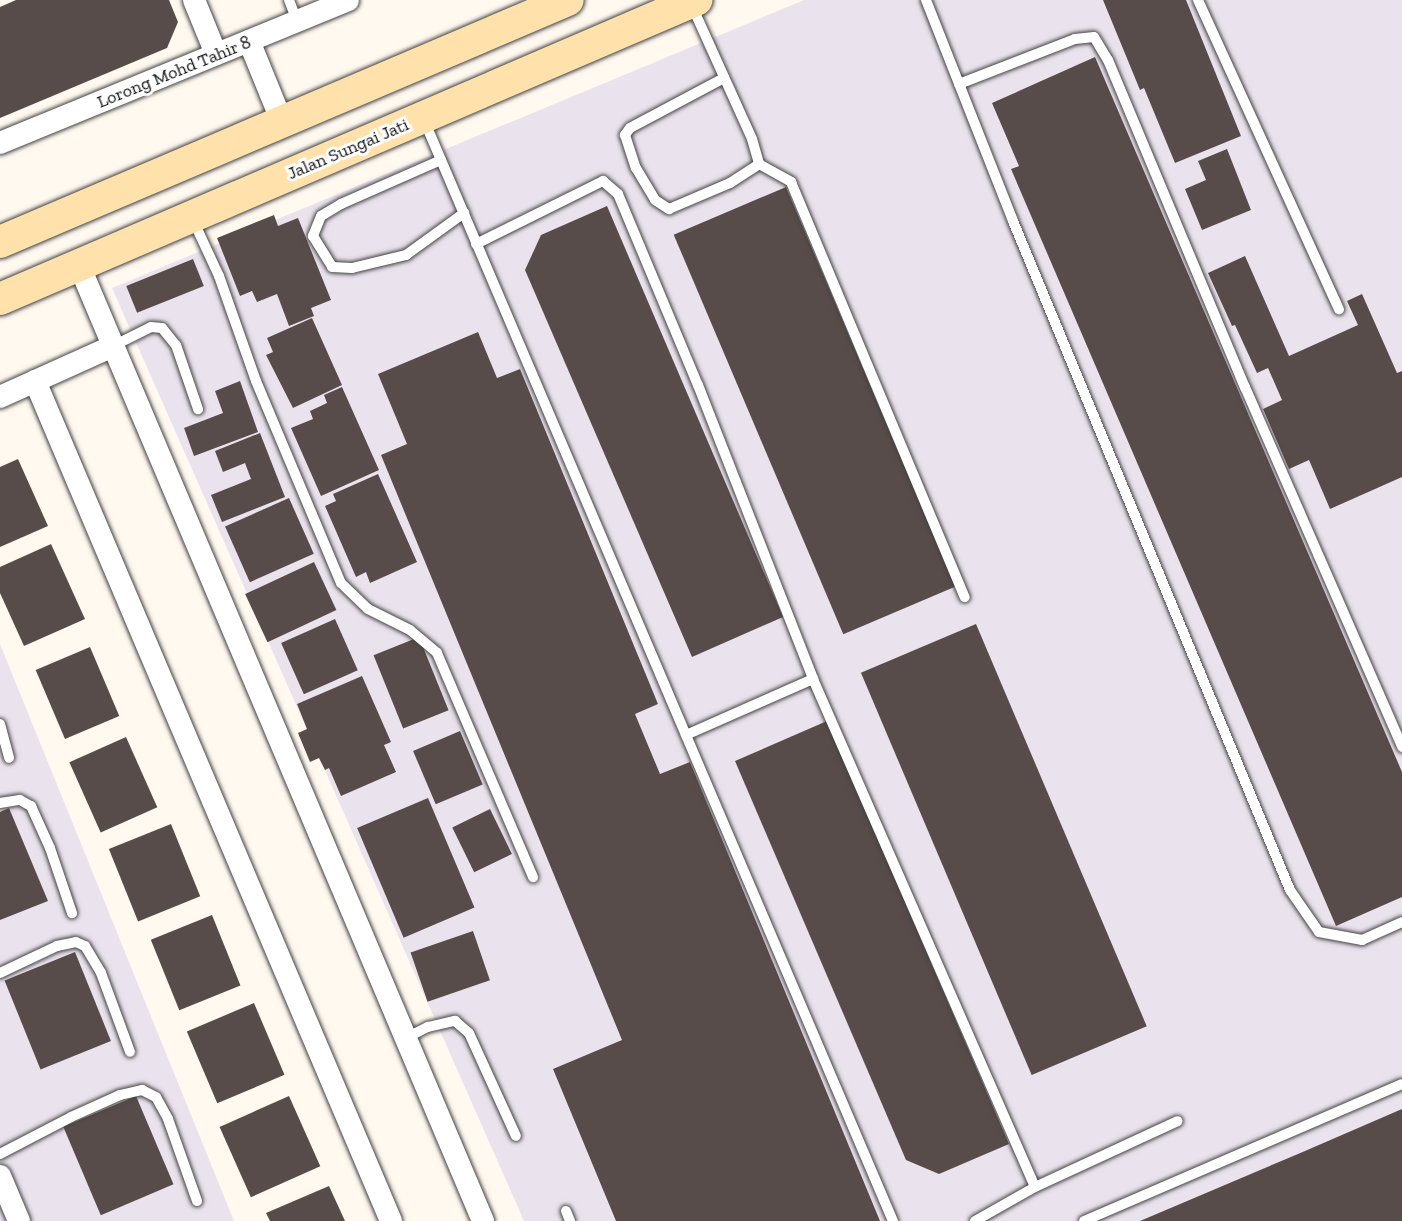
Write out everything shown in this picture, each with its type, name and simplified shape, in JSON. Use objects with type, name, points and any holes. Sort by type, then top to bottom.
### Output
[{"type":"main road","points":[[0,242],[282,122],[519,10],[568,0]]},
{"type":"main road","name":"Jalan Sungai Jati","points":[[0,299],[693,1]]},
{"type":"street","points":[[194,0],[216,54]]},
{"type":"street","name":"Lorong Mohd Tahir 8","points":[[0,143],[249,41],[293,10],[348,0]]},
{"type":"street","points":[[249,41],[282,122]]},
{"type":"street","points":[[79,265],[483,1221]]},
{"type":"street","points":[[0,397],[112,346]]},
{"type":"street","points":[[35,381],[391,1221]]},
{"type":"street","points":[[0,1176],[19,1221]]},
{"type":"lane","points":[[927,0],[1022,243],[1290,890],[1319,932],[1362,940],[1402,922]]},
{"type":"lane","points":[[1198,0],[1339,309]]},
{"type":"lane","points":[[693,1],[752,139],[759,164],[791,182],[965,597]]},
{"type":"lane","points":[[959,84],[1075,39],[1094,37],[1108,60],[1245,387],[1402,747]]},
{"type":"lane","points":[[724,78],[630,128],[625,135],[636,168],[655,200],[669,209],[730,183],[759,164]]},
{"type":"lane","points":[[423,117],[893,1221]]},
{"type":"lane","points":[[441,160],[341,204],[321,216],[313,236],[332,267],[352,268],[406,255],[464,213]]},
{"type":"lane","points":[[476,244],[603,181],[618,194],[698,385],[813,679],[1035,1187]]},
{"type":"lane","points":[[192,217],[219,276],[256,381],[341,583],[368,609],[410,630],[437,653],[533,877]]},
{"type":"lane","points":[[112,346],[150,327],[162,328],[176,345],[198,409]]},
{"type":"lane","points":[[686,735],[813,679]]},
{"type":"lane","points":[[0,724],[9,758]]},
{"type":"lane","points":[[0,803],[20,800],[31,806],[62,880],[72,913]]},
{"type":"lane","points":[[0,973],[57,946],[76,942],[85,945],[100,973],[130,1052]]},
{"type":"lane","points":[[406,1038],[428,1027],[455,1021],[469,1033],[516,1136]]},
{"type":"lane","points":[[1084,1221],[1402,1084]]},
{"type":"lane","points":[[0,1155],[71,1117],[120,1095],[142,1090],[156,1097],[168,1119],[196,1201]]},
{"type":"lane","points":[[975,1221],[1035,1187],[1178,1121]]},
{"type":"shaded area","points":[[804,0],[1402,0],[1402,1221],[524,1221],[112,288]]},
{"type":"shaded area","points":[[0,644],[234,1221],[0,1221]]},
{"type":"building","points":[[16,0],[169,0],[178,22],[167,48],[0,118],[0,7]]},
{"type":"building","points":[[1103,0],[1186,0],[1241,136],[1175,163],[1144,88],[1140,90]]},
{"type":"building","points":[[1095,57],[1402,772],[1402,897],[1336,926],[1011,169],[1019,166],[992,103]]},
{"type":"building","points":[[1227,149],[1251,210],[1202,230],[1185,189],[1206,180],[1198,161]]},
{"type":"building","points":[[786,187],[956,586],[843,634],[674,235]]},
{"type":"building","points":[[607,206],[783,617],[692,657],[525,270],[541,235]]},
{"type":"building","points":[[274,215],[278,226],[298,218],[331,300],[311,308],[314,316],[289,326],[277,294],[257,302],[252,291],[240,296],[217,238]]},
{"type":"building","points":[[1245,256],[1289,356],[1358,325],[1347,301],[1362,294],[1397,373],[1402,371],[1402,477],[1330,509],[1309,460],[1289,469],[1263,409],[1282,400],[1268,368],[1257,373],[1208,273]]},
{"type":"building","points":[[193,259],[204,286],[137,313],[126,286]]},
{"type":"building","points":[[312,318],[342,385],[293,408],[266,355],[273,352],[267,338]]},
{"type":"building","points":[[478,332],[497,378],[520,369],[658,704],[635,714],[660,774],[690,762],[880,1221],[616,1221],[553,1069],[622,1040],[381,455],[407,444],[378,374]]},
{"type":"building","points":[[240,381],[258,432],[194,456],[184,428],[223,413],[215,391]]},
{"type":"building","points":[[342,387],[379,470],[321,496],[291,428],[313,419],[310,411],[327,403],[324,395]]},
{"type":"building","points":[[260,433],[285,497],[222,522],[211,495],[251,479],[245,463],[223,472],[215,451]]},
{"type":"building","points":[[18,459],[48,526],[0,547],[0,467]]},
{"type":"building","points":[[378,474],[417,562],[370,583],[366,572],[356,577],[325,506],[336,501],[333,494]]},
{"type":"building","points":[[289,498],[314,554],[250,582],[225,526]]},
{"type":"building","points":[[51,544],[85,619],[24,646],[0,593],[0,567]]},
{"type":"building","points":[[314,562],[336,610],[268,642],[245,594]]},
{"type":"building","points":[[335,619],[358,670],[304,694],[281,643]]},
{"type":"building","points":[[976,624],[1147,1026],[1032,1075],[861,673]]},
{"type":"building","points":[[419,637],[449,710],[403,729],[374,655]]},
{"type":"building","points":[[90,647],[119,716],[65,739],[36,670]]},
{"type":"building","points":[[362,676],[391,742],[384,745],[396,772],[341,796],[329,768],[325,770],[319,758],[310,762],[298,733],[307,729],[297,704]]},
{"type":"building","points":[[827,721],[1009,1144],[939,1174],[906,1160],[735,761]]},
{"type":"building","points":[[460,731],[483,784],[436,804],[413,751]]},
{"type":"building","points":[[126,737],[157,807],[101,833],[69,762]]},
{"type":"building","points":[[428,798],[474,908],[404,938],[357,828]]},
{"type":"building","points":[[9,808],[48,901],[0,920],[0,812]]},
{"type":"building","points":[[490,809],[512,854],[474,872],[452,827]]},
{"type":"building","points":[[171,824],[200,896],[138,921],[109,849]]},
{"type":"building","points":[[212,915],[240,985],[179,1010],[151,940]]},
{"type":"building","points":[[473,931],[490,980],[428,1002],[411,952]]},
{"type":"building","points":[[75,952],[111,1041],[40,1069],[5,980]]},
{"type":"building","points":[[254,1003],[284,1075],[217,1103],[187,1032]]},
{"type":"building","points":[[136,1096],[174,1184],[101,1215],[63,1127]]},
{"type":"building","points":[[289,1096],[320,1166],[251,1197],[220,1127]]},
{"type":"building","points":[[1402,1109],[1402,1221],[1140,1221],[1298,1154]]},
{"type":"building","points":[[329,1186],[345,1221],[270,1221],[266,1213]]}]
